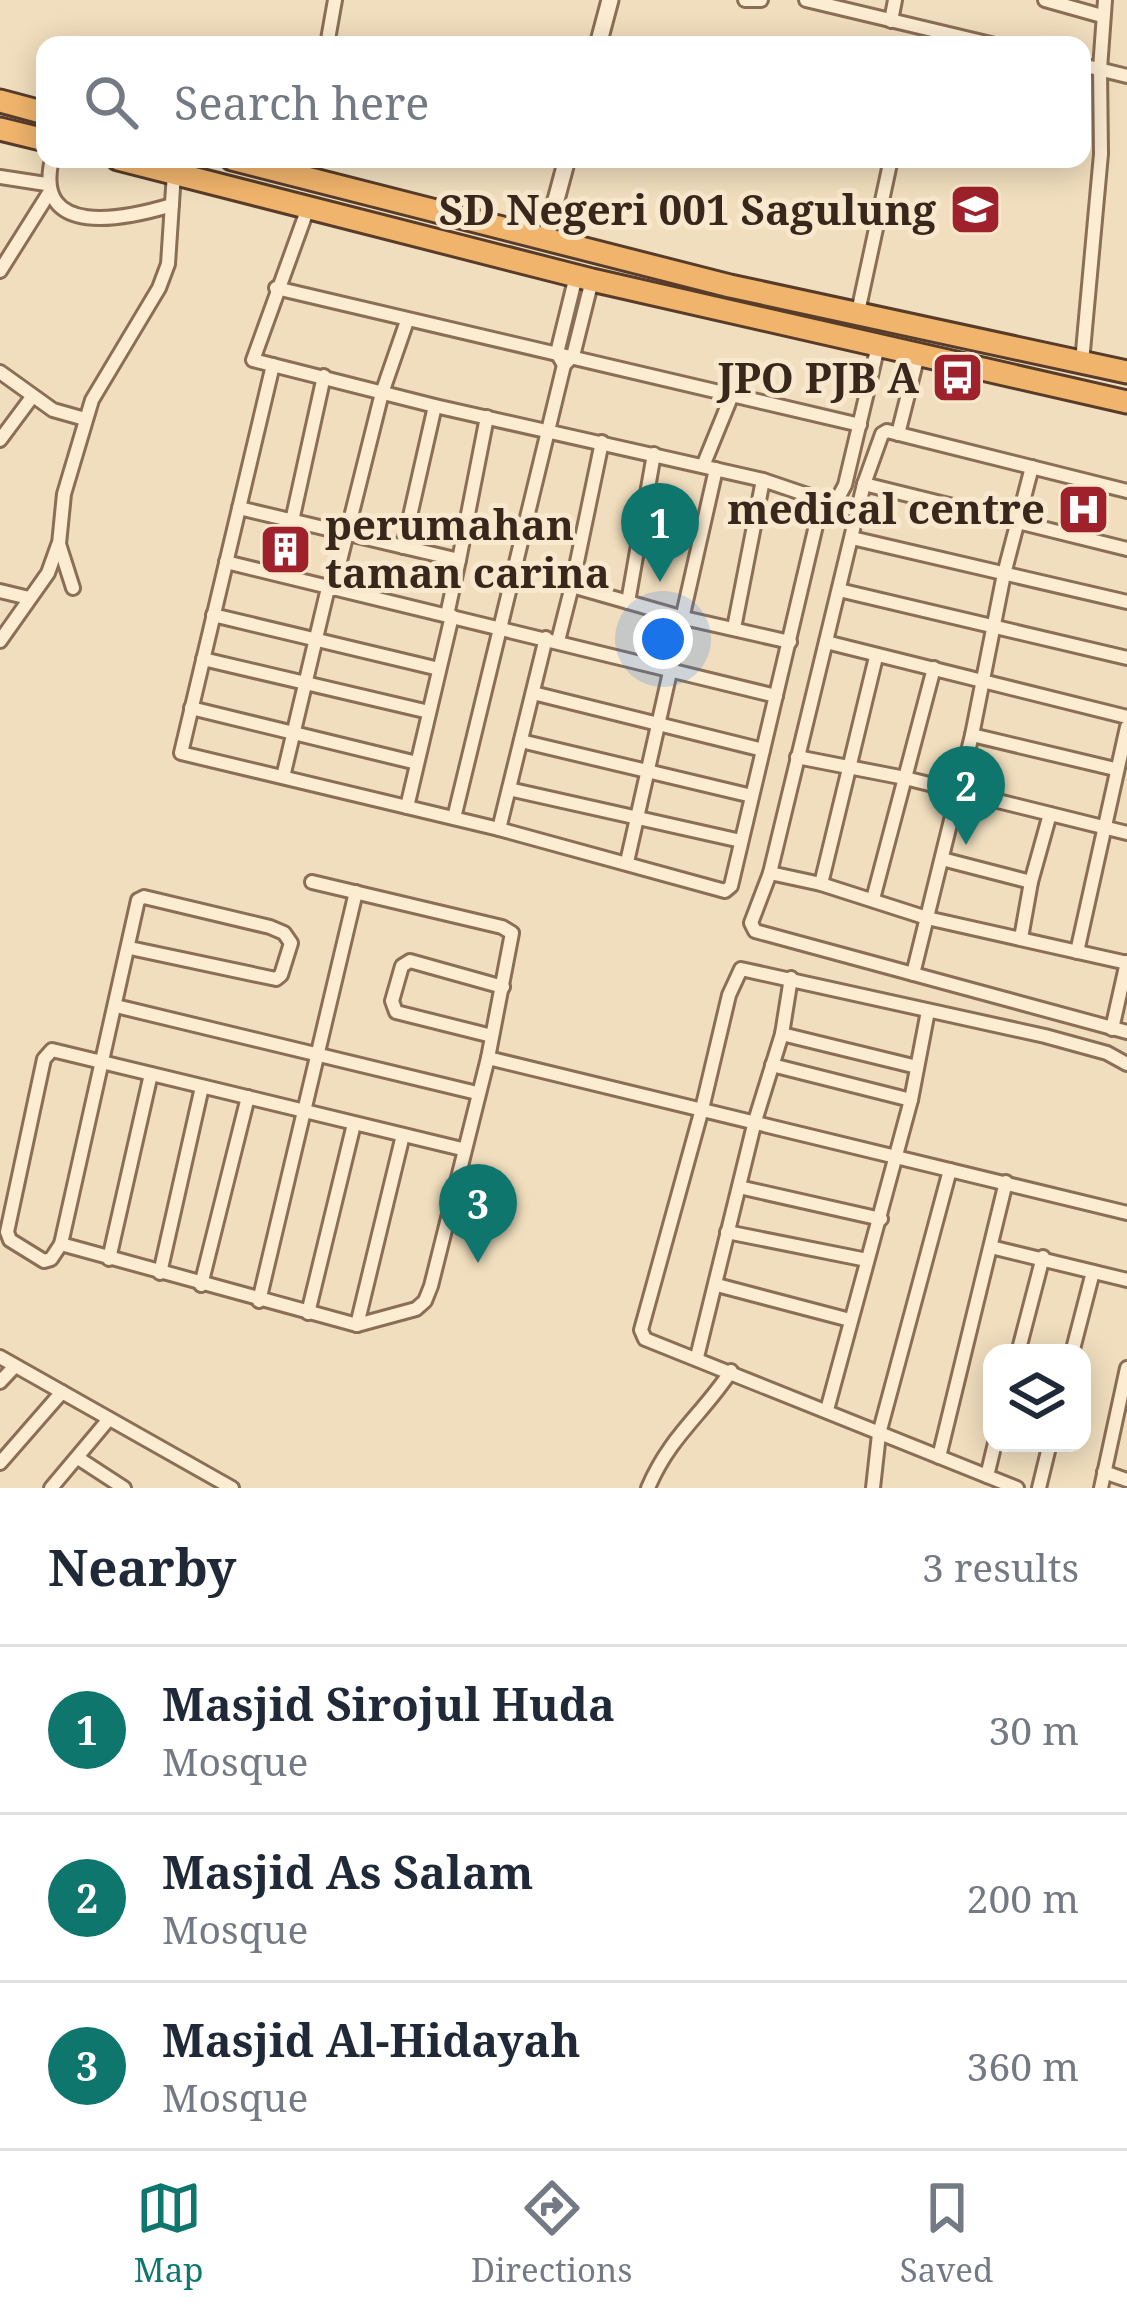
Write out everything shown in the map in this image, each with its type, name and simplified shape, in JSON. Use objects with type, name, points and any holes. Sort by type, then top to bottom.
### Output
[{"type":"highway","points":[[0,101],[36,110]]},
{"type":"highway","points":[[0,129],[36,138]]},
{"type":"highway","points":[[154,168],[584,278],[1127,402]]},
{"type":"highway","points":[[303,168],[730,286],[1127,372]]},
{"type":"street","points":[[329,36],[335,0]]},
{"type":"street","points":[[600,36],[610,0]]},
{"type":"street","points":[[745,0],[761,0]]},
{"type":"street","points":[[806,0],[956,36]]},
{"type":"street","points":[[891,21],[895,0]]},
{"type":"street","points":[[1045,0],[1102,16]]},
{"type":"street","points":[[1082,362],[1101,154],[1105,0]]},
{"type":"street","points":[[1091,67],[1127,76]]},
{"type":"street","points":[[0,271],[47,188],[50,168]]},
{"type":"street","points":[[546,237],[565,168]]},
{"type":"street","points":[[858,312],[889,168]]},
{"type":"street","points":[[0,641],[48,573],[59,544],[64,494],[85,419],[168,264],[174,173]]},
{"type":"street","points":[[0,177],[47,188],[62,208],[79,217],[140,215],[172,205]]},
{"type":"street","points":[[308,208],[253,358],[435,406],[763,480],[822,500],[837,500],[842,495],[878,346]]},
{"type":"street","points":[[454,818],[584,278]]},
{"type":"street","points":[[276,288],[860,425]]},
{"type":"street","points":[[283,777],[382,393],[407,321]]},
{"type":"street","points":[[898,434],[918,355]]},
{"type":"street","points":[[273,365],[181,746],[185,757],[499,829],[724,891],[731,886],[822,500]]},
{"type":"street","points":[[0,371],[53,410],[85,419]]},
{"type":"street","points":[[292,521],[324,376]]},
{"type":"street","points":[[628,862],[684,618],[709,467],[731,394]]},
{"type":"street","points":[[0,440],[32,397]]},
{"type":"street","points":[[403,547],[435,406]]},
{"type":"street","points":[[406,807],[439,669],[487,417]]},
{"type":"street","points":[[770,873],[927,918],[1127,963],[1120,1030],[755,931],[751,923],[770,873],[878,438],[887,431],[1127,491]]},
{"type":"street","points":[[499,829],[533,692],[572,586],[602,442]]},
{"type":"street","points":[[628,602],[654,454]]},
{"type":"street","points":[[913,974],[1031,467]]},
{"type":"street","points":[[734,628],[763,480]]},
{"type":"street","points":[[864,484],[1127,548]]},
{"type":"street","points":[[239,508],[459,560]]},
{"type":"street","points":[[851,538],[1127,602]]},
{"type":"street","points":[[59,544],[73,588]]},
{"type":"street","points":[[226,562],[776,696]]},
{"type":"street","points":[[572,586],[790,642]]},
{"type":"street","points":[[838,590],[1127,658]]},
{"type":"street","points":[[0,592],[29,598]]},
{"type":"street","points":[[213,615],[439,669]]},
{"type":"street","points":[[826,642],[1127,717]]},
{"type":"street","points":[[821,884],[876,657]]},
{"type":"street","points":[[202,659],[429,712]]},
{"type":"street","points":[[873,899],[934,668]]},
{"type":"street","points":[[533,692],[763,750]]},
{"type":"street","points":[[190,708],[417,763]]},
{"type":"street","points":[[1077,952],[1127,727]]},
{"type":"street","points":[[972,735],[1115,770]]},
{"type":"street","points":[[520,741],[752,796]]},
{"type":"street","points":[[797,757],[905,778],[1127,833]]},
{"type":"street","points":[[509,789],[741,842]]},
{"type":"street","points":[[1022,938],[1050,814]]},
{"type":"street","points":[[942,859],[1031,882]]},
{"type":"street","points":[[61,1244],[357,1325],[416,1309],[425,1301],[488,1058],[512,933],[313,882]]},
{"type":"street","points":[[259,1301],[356,892]]},
{"type":"street","points":[[130,947],[276,980],[291,943],[284,933],[270,927],[144,896],[138,900],[130,947],[100,1061],[61,1244],[44,1262],[8,1236],[47,1053],[64,1052],[100,1061],[202,1087],[248,1097],[302,1112],[462,1149]]},
{"type":"street","points":[[493,1036],[396,1012],[392,1001],[402,966],[410,961],[503,987]]},
{"type":"street","points":[[1017,1488],[645,1339],[640,1330],[740,969],[1085,1046],[1127,1064]]},
{"type":"street","points":[[697,1357],[755,1121],[782,1034],[790,978]]},
{"type":"street","points":[[116,1006],[477,1094]]},
{"type":"street","points":[[827,1410],[881,1219],[928,1011]]},
{"type":"street","points":[[782,1034],[917,1067]]},
{"type":"street","points":[[488,1058],[1127,1213]]},
{"type":"street","points":[[772,1065],[911,1100]]},
{"type":"street","points":[[109,1259],[151,1074]]},
{"type":"street","points":[[160,1273],[202,1087]]},
{"type":"street","points":[[201,1285],[248,1097]]},
{"type":"street","points":[[308,1313],[354,1124]]},
{"type":"street","points":[[357,1325],[403,1135]]},
{"type":"street","points":[[873,1488],[880,1434],[950,1171]]},
{"type":"street","points":[[939,1457],[1006,1182]]},
{"type":"street","points":[[739,1187],[881,1219]]},
{"type":"street","points":[[727,1232],[867,1260]]},
{"type":"street","points":[[991,1247],[1127,1280]]},
{"type":"street","points":[[1020,1344],[1043,1257]]},
{"type":"street","points":[[1074,1344],[1093,1272]]},
{"type":"street","points":[[717,1285],[850,1320]]},
{"type":"street","points":[[0,1357],[232,1488]]},
{"type":"street","points":[[0,1382],[16,1366]]},
{"type":"street","points":[[1100,1488],[1122,1418],[1127,1368]]},
{"type":"street","points":[[647,1488],[675,1436],[731,1371]]},
{"type":"street","points":[[0,1463],[62,1392]]},
{"type":"street","points":[[51,1488],[109,1419]]},
{"type":"street","points":[[986,1476],[993,1452]]},
{"type":"street","points":[[1039,1488],[1048,1452]]},
{"type":"street","points":[[78,1458],[124,1488]]},
{"type":"street","points":[[1104,1472],[1127,1480]]},
{"type":"place","name":"SD Negeri 001 Sagulung","points":[[975,210]]},
{"type":"place","name":"JPO PJB A","points":[[958,378]]},
{"type":"place","name":"medical centre","points":[[1084,509]]},
{"type":"place","name":"perumahan taman carina","points":[[286,549]]},
{"type":"place","name":"Masjid Sirojul Huda","points":[[660,582]]},
{"type":"place","name":"Masjid As Salam","points":[[966,845]]},
{"type":"place","name":"Masjid Al-Hidayah","points":[[478,1263]]}]
